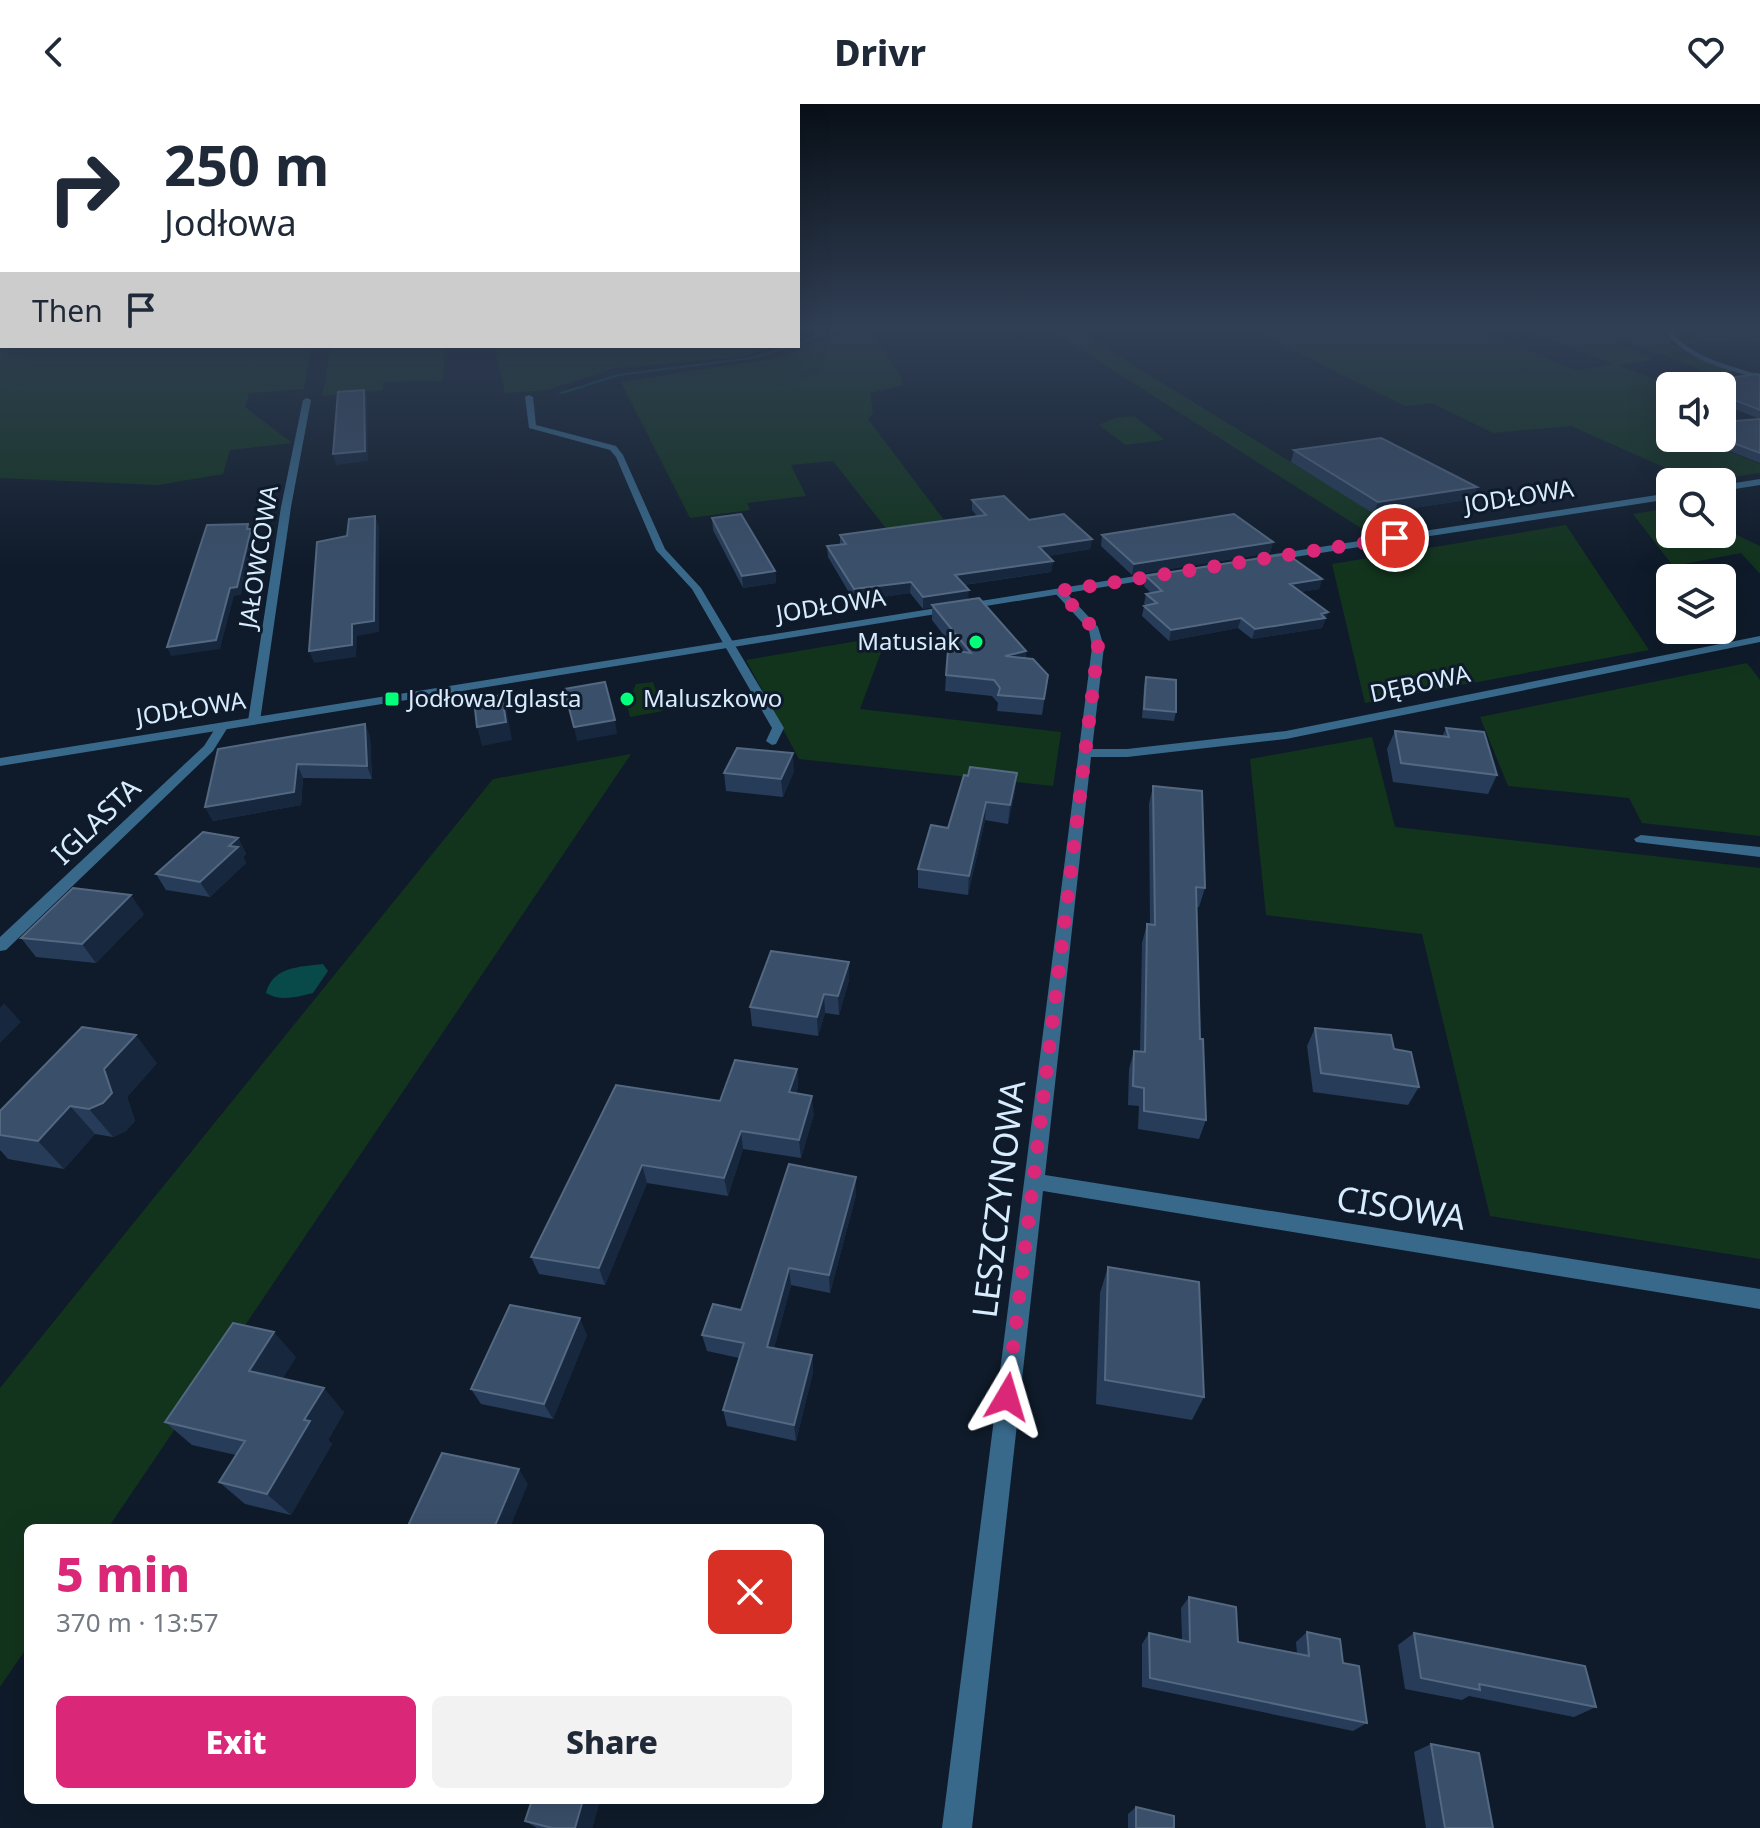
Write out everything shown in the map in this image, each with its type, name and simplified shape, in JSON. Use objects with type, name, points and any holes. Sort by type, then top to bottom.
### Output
[{"type":"street","name":"JAŁOWCOWA","points":[[254,721],[286,507],[305,408]]},
{"type":"street","points":[[530,408],[532,426],[613,448],[661,550],[696,588],[778,728],[772,741]]},
{"type":"street","points":[[1736,486],[1760,482]]},
{"type":"street","name":"JODŁOWA","points":[[1262,559],[1656,498]]},
{"type":"street","name":"JODŁOWA","points":[[0,762],[1183,571]]},
{"type":"street","name":"LESZCZYNOWA","points":[[957,1828],[1098,647],[1094,629],[1059,591]]},
{"type":"street","name":"DĘBOWA","points":[[1087,753],[1127,753],[1286,735],[1760,639]]},
{"type":"street","name":"IGLASTA","points":[[0,946],[209,748],[222,727]]},
{"type":"street","points":[[1641,839],[1760,852]]},
{"type":"street","name":"CISOWA","points":[[1033,1181],[1760,1299]]},
{"type":"shaded area","points":[[0,408],[247,408],[292,443],[230,450],[223,474],[158,485],[0,478]]},
{"type":"shaded area","points":[[634,408],[872,408],[868,419],[947,524],[888,531],[833,461],[791,465],[806,496],[747,503],[750,510],[690,518]]},
{"type":"shaded area","points":[[1173,408],[1204,408],[1393,525],[1367,532]]},
{"type":"shaded area","points":[[1443,408],[1656,408],[1656,452],[1730,452],[1760,464],[1760,473],[1736,476],[1736,468],[1666,468],[1571,426],[1493,433]]},
{"type":"shaded area","points":[[1134,416],[1165,440],[1125,445],[1099,425],[1115,418]]},
{"type":"shaded area","points":[[1656,510],[1656,544],[1633,514]]},
{"type":"shaded area","points":[[1566,525],[1649,650],[1365,703],[1332,564]]},
{"type":"shaded area","points":[[1736,535],[1760,546],[1760,574],[1741,553],[1671,564],[1659,548],[1736,548]]},
{"type":"shaded area","points":[[887,636],[860,709],[1061,732],[1053,786],[799,759],[746,660]]},
{"type":"shaded area","points":[[1747,663],[1760,680],[1760,836],[1642,823],[1629,798],[1508,786],[1480,717]]},
{"type":"shaded area","points":[[653,682],[663,711],[630,717],[627,705],[636,684]]},
{"type":"shaded area","points":[[1372,737],[1395,827],[1760,868],[1760,1259],[1490,1216],[1422,934],[1266,915],[1250,759]]},
{"type":"shaded area","points":[[631,754],[111,1524],[24,1524],[24,1652],[0,1687],[0,1388],[493,779]]},
{"type":"shaded area","points":[[323,964],[328,971],[313,993],[283,998],[266,993],[281,973],[297,967]]},
{"type":"building","points":[[337,408],[364,408],[365,451],[333,454]]},
{"type":"building","points":[[1760,419],[1760,453],[1736,444],[1736,421]]},
{"type":"building","points":[[1381,438],[1477,487],[1378,502],[1294,450]]},
{"type":"building","points":[[1004,496],[1029,520],[1064,514],[1092,539],[1039,547],[1053,561],[955,575],[969,590],[923,597],[911,582],[854,589],[827,546],[846,544],[840,535],[986,515],[972,500]]},
{"type":"building","points":[[741,514],[775,571],[742,576],[712,518]]},
{"type":"building","points":[[1234,514],[1273,542],[1134,564],[1102,535]]},
{"type":"building","points":[[375,516],[374,621],[352,624],[352,645],[309,651],[317,542],[347,536],[349,519]]},
{"type":"building","points":[[248,524],[247,529],[251,529],[237,587],[230,588],[216,640],[167,647],[207,525]]},
{"type":"building","points":[[1287,554],[1322,579],[1290,584],[1328,612],[1321,614],[1325,618],[1255,629],[1241,618],[1171,630],[1144,606],[1157,603],[1146,594],[1162,591],[1146,576]]},
{"type":"building","points":[[979,598],[1026,651],[1005,656],[1033,659],[1048,675],[1044,699],[998,695],[1000,688],[994,680],[946,675],[948,650],[971,653],[932,605]]},
{"type":"building","points":[[1146,677],[1176,680],[1176,712],[1144,709]]},
{"type":"building","points":[[605,682],[615,720],[574,727],[564,689]]},
{"type":"building","points":[[502,695],[506,722],[477,727],[474,700]]},
{"type":"building","points":[[365,724],[367,766],[297,764],[294,792],[205,807],[218,749]]},
{"type":"building","points":[[1446,728],[1484,732],[1497,775],[1401,763],[1395,731],[1449,737]]},
{"type":"building","points":[[737,748],[793,753],[781,779],[724,773]]},
{"type":"building","points":[[970,767],[1017,773],[1010,805],[986,802],[969,876],[918,869],[931,825],[948,828],[964,775],[968,776]]},
{"type":"building","points":[[1153,786],[1202,791],[1205,888],[1196,887],[1200,1039],[1203,1039],[1206,1120],[1144,1111],[1144,1088],[1133,1086],[1134,1051],[1145,1052],[1147,924],[1155,925]]},
{"type":"building","points":[[203,832],[238,838],[229,846],[238,847],[200,882],[156,874]]},
{"type":"building","points":[[73,888],[131,895],[82,944],[21,938]]},
{"type":"building","points":[[771,951],[849,962],[838,996],[824,994],[817,1017],[750,1007]]},
{"type":"building","points":[[82,1027],[136,1035],[104,1069],[112,1093],[103,1103],[89,1109],[70,1106],[38,1141],[0,1135],[0,1111]]},
{"type":"building","points":[[1315,1028],[1391,1035],[1394,1049],[1411,1052],[1419,1087],[1321,1073]]},
{"type":"building","points":[[735,1060],[797,1069],[789,1092],[812,1096],[799,1140],[741,1131],[724,1178],[642,1165],[599,1268],[531,1257],[616,1085],[720,1101]]},
{"type":"building","points":[[789,1164],[856,1177],[829,1275],[789,1268],[767,1347],[812,1355],[794,1425],[723,1410],[744,1343],[702,1335],[713,1304],[741,1310]]},
{"type":"building","points":[[1108,1267],[1199,1282],[1204,1397],[1105,1380]]},
{"type":"building","points":[[510,1305],[580,1318],[544,1404],[471,1389]]},
{"type":"building","points":[[233,1323],[274,1332],[249,1371],[324,1388],[304,1420],[310,1421],[267,1494],[219,1482],[245,1441],[165,1422]]},
{"type":"building","points":[[442,1453],[519,1469],[496,1524],[409,1524]]},
{"type":"building","points":[[1189,1597],[1236,1607],[1238,1642],[1309,1656],[1307,1632],[1340,1639],[1343,1663],[1359,1666],[1367,1723],[1150,1678],[1149,1633],[1190,1642]]},
{"type":"building","points":[[1414,1633],[1585,1666],[1596,1707],[1479,1684],[1480,1690],[1421,1678]]},
{"type":"building","points":[[1431,1744],[1479,1753],[1493,1828],[1445,1828]]},
{"type":"building","points":[[531,1804],[582,1804],[575,1828],[552,1828],[525,1821]]},
{"type":"building","points":[[1136,1807],[1174,1816],[1174,1828],[1136,1828]]},
{"type":"place","name":"Matusiak","points":[[976,642]]},
{"type":"place","name":"Jodłowa/Iglasta","points":[[392,699]]},
{"type":"place","name":"Maluszkowo","points":[[627,699]]},
{"type":"route","points":[[1007,1397],[1098,647],[1094,629],[1059,591],[1395,538]]}]
